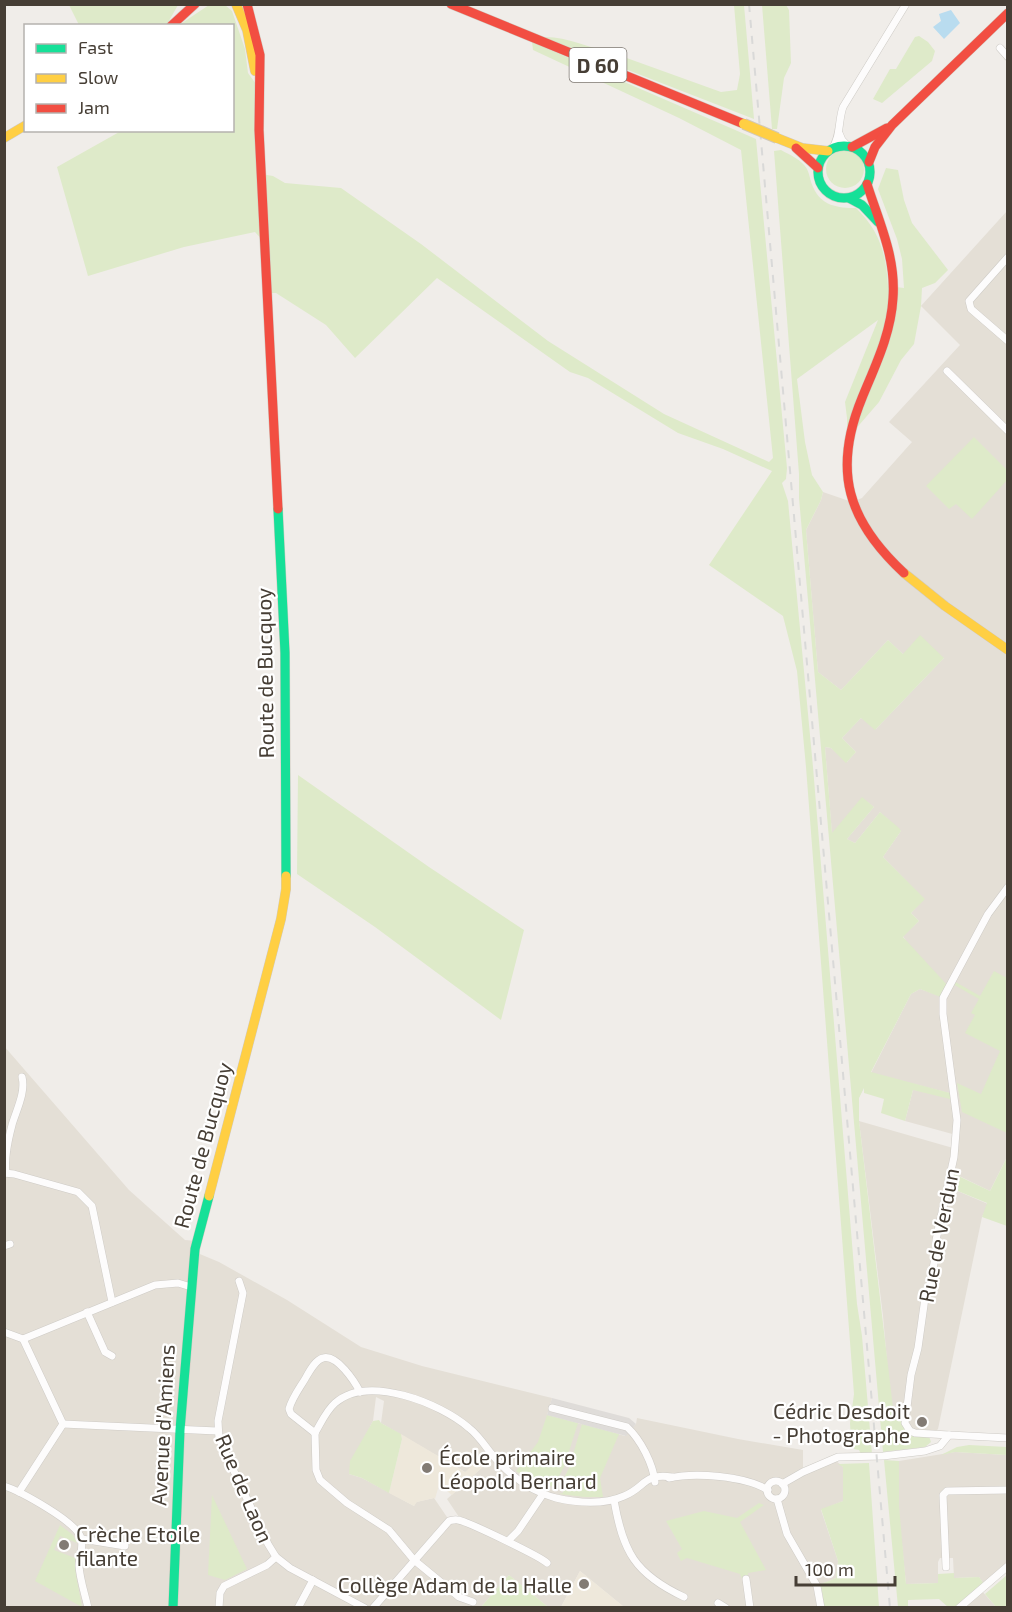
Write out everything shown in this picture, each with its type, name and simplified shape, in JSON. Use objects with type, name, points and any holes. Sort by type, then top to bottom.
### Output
[{"type":"main road","points":[[236,4],[247,30],[259,88]]},
{"type":"main road","points":[[248,4],[260,55],[259,88]]},
{"type":"main road","name":"D 60","points":[[451,4],[777,138],[794,146],[818,168]]},
{"type":"main road","points":[[173,24],[190,7]]},
{"type":"main road","points":[[849,198],[862,191],[867,184],[870,174],[869,162],[875,147],[892,124],[1008,13]]},
{"type":"main road","name":"Route de Bucquoy","points":[[196,1246],[264,988],[286,889],[285,653],[259,88]]},
{"type":"main road","points":[[850,147],[892,124]]},
{"type":"main road","points":[[4,138],[24,126]]},
{"type":"main road","name":"D 60","points":[[794,146],[830,150]]},
{"type":"main road","points":[[869,162],[859,150],[850,147],[840,146],[830,150],[818,168],[820,182],[829,193],[849,198],[862,205],[880,224]]},
{"type":"main road","points":[[867,184],[892,265],[893,312],[882,349],[852,428],[846,458],[846,476],[852,502],[863,526],[891,562],[930,597],[1008,650]]},
{"type":"main road","name":"Avenue d'Amiens","points":[[173,1608],[180,1430],[196,1246]]},
{"type":"street","points":[[830,150],[837,141],[841,114],[851,92],[906,4]]},
{"type":"street","points":[[1000,48],[1008,57]]},
{"type":"street","points":[[839,133],[842,140],[850,147]]},
{"type":"street","points":[[1008,257],[969,301],[971,309],[1008,341]]},
{"type":"street","points":[[947,371],[1008,431]]},
{"type":"street","name":"Rue de Verdun","points":[[949,1435],[915,1433],[910,1431],[905,1423],[911,1375],[936,1253],[936,1240],[956,1135],[957,1120],[943,998],[988,914],[1008,887]]},
{"type":"street","points":[[21,1077],[23,1088],[8,1125],[5,1173],[78,1192],[92,1206],[112,1302]]},
{"type":"street","name":"Rue de Laon","points":[[239,1281],[243,1293],[217,1431],[219,1439],[276,1557],[290,1568],[365,1608]]},
{"type":"street","points":[[4,1332],[23,1339],[161,1284],[178,1283],[191,1287]]},
{"type":"street","points":[[87,1312],[105,1352],[112,1356]]},
{"type":"street","points":[[23,1339],[63,1424]]},
{"type":"street","points":[[315,1433],[291,1414],[289,1409],[310,1371],[319,1360],[326,1357],[332,1359],[350,1374],[360,1392]]},
{"type":"street","points":[[473,1602],[459,1597],[414,1560],[389,1530],[333,1493],[320,1480],[316,1470],[315,1433],[335,1402],[351,1393],[368,1390],[400,1394],[425,1402],[445,1411],[470,1428],[492,1454],[519,1480],[543,1494],[572,1501],[614,1500],[626,1496],[654,1478],[696,1474],[711,1475],[768,1490]]},
{"type":"street","points":[[552,1407],[627,1427],[634,1434],[654,1478]]},
{"type":"street","points":[[63,1424],[217,1431]]},
{"type":"street","points":[[19,1492],[63,1424]]},
{"type":"street","points":[[777,1499],[770,1496],[768,1490],[774,1482],[782,1484],[838,1457],[883,1456],[933,1448],[940,1446],[949,1435],[1008,1438]]},
{"type":"street","points":[[777,1499],[785,1492],[782,1484]]},
{"type":"street","points":[[4,1486],[19,1492],[76,1528],[82,1539],[79,1564],[88,1608]]},
{"type":"street","points":[[946,1567],[943,1495],[947,1491],[1008,1490]]},
{"type":"street","points":[[508,1540],[518,1531],[543,1494]]},
{"type":"street","points":[[777,1499],[787,1534],[816,1586],[820,1608]]},
{"type":"street","points":[[614,1500],[620,1532],[633,1560],[655,1581],[684,1597]]},
{"type":"street","points":[[374,1606],[443,1525],[453,1520],[462,1521],[496,1537],[508,1540],[514,1546],[547,1563]]},
{"type":"street","points":[[82,1539],[125,1546]]},
{"type":"street","points":[[219,1608],[220,1593],[224,1586],[267,1565],[276,1557]]},
{"type":"street","points":[[958,1608],[1008,1566]]},
{"type":"street","points":[[746,1579],[750,1608]]},
{"type":"street","points":[[298,1608],[313,1580]]},
{"type":"street","points":[[718,1604],[726,1608]]},
{"type":"shaded area","points":[[1007,211],[1007,1157],[990,1191],[951,1172],[948,1187],[988,1204],[982,1217],[936,1431],[909,1429],[903,1419],[894,1416],[859,1121],[953,1148],[956,1135],[905,1121],[913,1090],[949,1093],[871,1073],[911,994],[920,989],[943,997],[903,936],[919,921],[911,913],[924,899],[883,857],[901,831],[880,812],[855,843],[847,839],[874,807],[862,798],[832,834],[825,747],[831,748],[847,762],[856,752],[842,738],[861,718],[876,729],[944,658],[903,654],[888,640],[841,690],[818,672],[806,530],[823,492],[852,502],[862,498],[912,442],[889,422],[960,345],[921,306]]},
{"type":"shaded area","points":[[4,1046],[129,1190],[185,1240],[197,1241],[195,1252],[219,1262],[287,1300],[361,1347],[422,1366],[552,1398],[547,1415],[625,1436],[636,1424],[637,1418],[803,1450],[803,1471],[834,1459],[843,1467],[843,1501],[821,1510],[838,1561],[836,1578],[817,1586],[821,1607],[624,1607],[580,1571],[561,1607],[548,1607],[509,1575],[481,1607],[5,1607]],"holes":[[[376,1397],[384,1401],[381,1423],[465,1472],[486,1464],[447,1499],[461,1520],[449,1520],[434,1498],[416,1502],[414,1506],[362,1478],[349,1474],[373,1421]]]},
{"type":"shaded area","points":[[552,1398],[629,1418],[636,1424],[626,1436],[547,1415]]},
{"type":"shaded area","name":"École primaire Léopold Bernard","points":[[401,1434],[465,1472],[480,1458],[486,1464],[452,1495],[439,1485],[435,1499],[417,1502],[414,1506],[389,1493],[402,1439]]},
{"type":"shaded area","points":[[955,1452],[1007,1455],[1007,1566],[983,1583],[979,1577],[954,1578],[953,1558],[940,1558],[938,1583],[906,1584],[898,1506],[899,1461]]},
{"type":"shaded area","name":"Collège Adam de la Halle","points":[[580,1571],[624,1607],[561,1607]]},
{"type":"shaded area","points":[[981,1590],[996,1607],[959,1608]]},
{"type":"green space","points":[[69,5],[178,5],[167,24],[78,24]]},
{"type":"green space","points":[[209,5],[225,5],[232,11],[245,49],[248,73],[259,88],[261,174],[273,176],[285,183],[341,188],[421,244],[548,341],[664,414],[769,462],[773,458],[741,150],[679,118],[533,50],[532,42],[756,139],[787,468],[786,479],[782,483],[788,501],[813,767],[857,1304],[872,1454],[861,1454],[859,1450],[854,1449],[854,1443],[851,1440],[850,1423],[854,1394],[797,671],[783,616],[709,565],[772,471],[723,449],[678,433],[588,378],[570,372],[437,278],[355,358],[326,325],[276,293],[267,293],[264,242],[255,232],[184,247],[88,276],[57,167],[119,132],[234,132],[234,24],[180,24]]},
{"type":"green space","points":[[734,5],[744,5],[754,119],[543,37],[560,38],[610,52],[721,92],[737,90],[740,74]]},
{"type":"green space","points":[[762,5],[786,5],[789,10],[791,63],[784,78],[777,129],[772,129]]},
{"type":"green space","points":[[919,36],[935,51],[932,61],[882,103],[873,99],[890,69],[896,69],[915,37]]},
{"type":"green space","points":[[781,150],[805,166],[816,193],[825,202],[831,205],[856,208],[876,234],[886,264],[888,286],[904,288],[902,259],[897,239],[878,189],[886,168],[898,170],[904,200],[912,223],[948,270],[935,283],[922,288],[914,344],[901,360],[879,402],[847,439],[845,402],[878,320],[797,379],[805,442],[812,475],[823,492],[806,530],[818,672],[841,690],[888,640],[903,654],[920,635],[944,658],[875,730],[861,718],[842,738],[856,752],[846,763],[831,748],[825,747],[832,833],[862,797],[874,807],[847,839],[855,843],[880,812],[899,828],[901,831],[883,857],[925,899],[911,913],[919,921],[903,937],[949,987],[943,998],[920,989],[911,994],[871,1072],[950,1093],[950,1099],[913,1090],[905,1121],[881,1113],[884,1099],[864,1093],[864,1088],[859,1098],[859,1121],[894,1416],[903,1419],[904,1428],[907,1431],[929,1436],[931,1442],[925,1447],[883,1452],[799,498],[774,151]]},
{"type":"green space","points":[[845,150],[859,155],[864,169],[859,183],[845,188],[831,183],[826,169],[831,155]]},
{"type":"green space","points":[[974,437],[1007,470],[1008,479],[972,519],[956,504],[949,509],[926,486]]},
{"type":"green space","points":[[298,775],[524,930],[501,1020],[375,927],[297,874]]},
{"type":"green space","points":[[994,971],[1007,976],[1007,1133],[962,1112],[957,1083],[981,1094],[1000,1051],[965,1033],[975,1015],[971,1013],[979,999],[951,983],[952,980],[980,996]]},
{"type":"green space","points":[[1007,1157],[1007,1226],[982,1217],[987,1203],[948,1187],[950,1172],[990,1191]]},
{"type":"green space","points":[[547,1415],[578,1423],[564,1467],[553,1487],[546,1484],[545,1487],[548,1490],[516,1471],[538,1442]]},
{"type":"green space","points":[[379,1420],[401,1434],[402,1439],[389,1493],[362,1478],[349,1474],[350,1461],[373,1421]]},
{"type":"green space","points":[[582,1424],[619,1434],[600,1478],[603,1497],[559,1494],[563,1493],[559,1488],[569,1468]]},
{"type":"green space","points":[[969,1445],[1007,1447],[1007,1455],[955,1452],[941,1455],[957,1447]]},
{"type":"green space","points":[[884,1460],[899,1461],[899,1506],[906,1584],[938,1583],[938,1574],[954,1573],[954,1578],[979,1577],[984,1584],[957,1606],[948,1607],[939,1599],[908,1600],[908,1607],[898,1607]]},
{"type":"green space","points":[[869,1463],[879,1607],[824,1607],[821,1584],[836,1578],[838,1561],[821,1509],[843,1501],[843,1467],[838,1464]]},
{"type":"green space","points":[[212,1495],[247,1569],[225,1580],[208,1575]]},
{"type":"green space","points":[[759,1503],[764,1505],[740,1522],[766,1570],[748,1573],[748,1578],[742,1579],[740,1574],[687,1558],[681,1561],[677,1553],[682,1549],[666,1521],[704,1511],[737,1518]]},
{"type":"green space","points":[[60,1525],[73,1535],[77,1543],[60,1536],[54,1550],[75,1558],[82,1607],[35,1581]]},
{"type":"green space","points":[[509,1575],[548,1607],[481,1607]]},
{"type":"green space","points":[[1007,1575],[1007,1607],[996,1607],[985,1594]]},
{"type":"water","points":[[951,10],[960,23],[944,39],[933,27],[941,21],[939,14]]},
{"type":"railway","points":[[749,4],[890,1608]]},
{"type":"traffic: fast","points":[[839,146],[849,146],[858,150],[866,158],[870,172],[866,186],[858,194],[849,198],[839,198],[830,194],[822,186],[818,177],[818,167],[822,158],[830,150],[839,146]]},
{"type":"traffic: fast","points":[[849,198],[862,205],[878,222]]},
{"type":"traffic: fast","points":[[278,509],[285,653],[286,876]]},
{"type":"traffic: fast","points":[[173,1608],[180,1430],[195,1249],[209,1196]]},
{"type":"traffic: slow","points":[[236,4],[247,30],[255,71]]},
{"type":"traffic: slow","points":[[744,124],[777,138]]},
{"type":"traffic: slow","points":[[4,138],[24,126]]},
{"type":"traffic: slow","points":[[777,138],[802,148],[828,151]]},
{"type":"traffic: slow","points":[[904,573],[945,606],[1008,650]]},
{"type":"traffic: slow","points":[[209,1196],[281,919],[286,876]]},
{"type":"traffic: jam","points":[[173,24],[195,4]]},
{"type":"traffic: jam","points":[[247,4],[260,55],[259,130],[278,509]]},
{"type":"traffic: jam","points":[[451,4],[744,124]]},
{"type":"traffic: jam","points":[[869,162],[875,147],[892,125],[1008,13]]},
{"type":"traffic: jam","points":[[852,147],[887,128]]},
{"type":"traffic: jam","points":[[796,148],[818,168]]},
{"type":"traffic: jam","points":[[867,184],[889,254],[893,298],[886,337],[853,424],[848,449],[847,472],[858,514],[885,554],[904,573]]},
{"type":"place","name":"Cédric Desdoit - Photographe","points":[[922,1422]]},
{"type":"place","name":"École primaire Léopold Bernard","points":[[427,1468]]},
{"type":"place","name":"Crèche Etoile filante","points":[[64,1545]]},
{"type":"place","name":"Collège Adam de la Halle","points":[[584,1584]]}]
